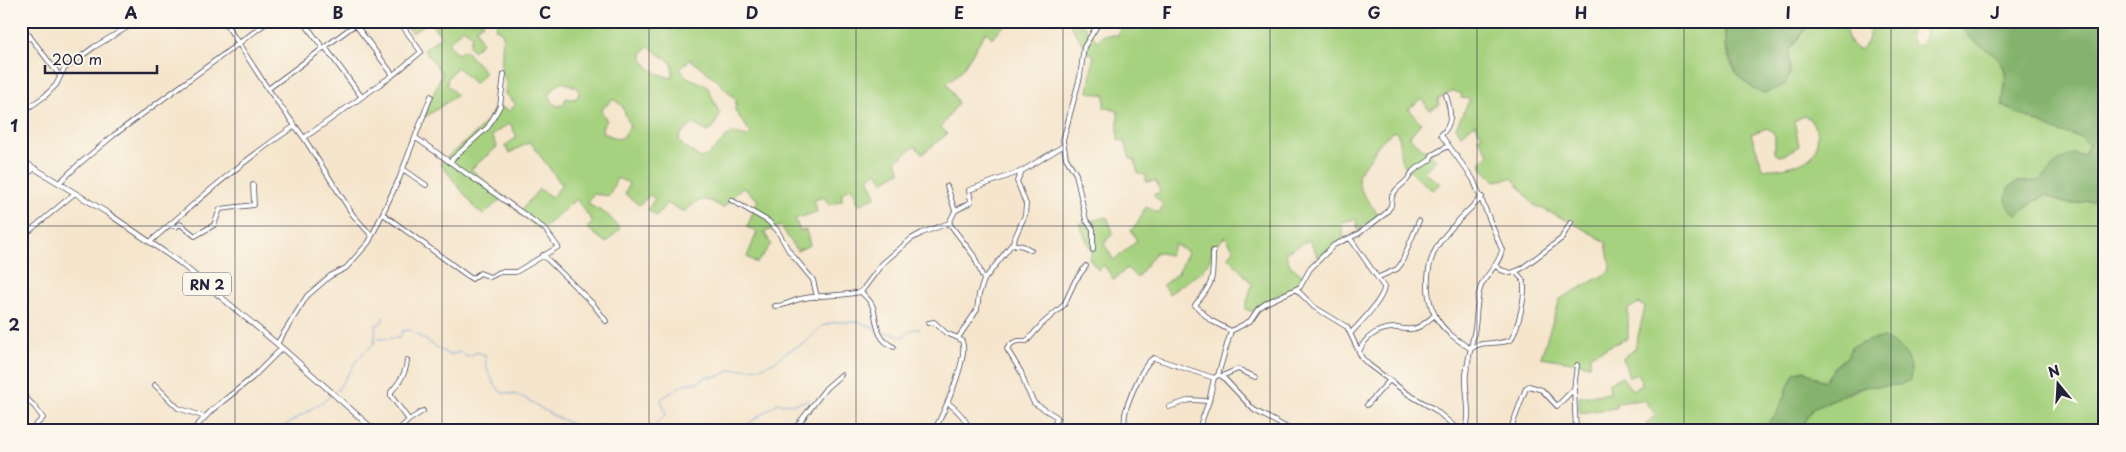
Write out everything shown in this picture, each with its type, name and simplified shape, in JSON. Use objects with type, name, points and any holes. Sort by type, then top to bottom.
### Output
[{"type":"main road","name":"RN 2","points":[[21,160],[151,241],[186,267],[282,348],[375,431]]},
{"type":"street","points":[[21,113],[45,96],[56,85],[64,69],[74,61],[138,21]]},
{"type":"street","points":[[224,21],[268,89],[304,138],[353,215],[372,235]]},
{"type":"street","points":[[59,184],[79,164],[114,136],[269,21]]},
{"type":"street","points":[[303,21],[361,96]]},
{"type":"street","points":[[268,89],[360,21]]},
{"type":"street","points":[[304,138],[393,75],[421,52],[399,21]]},
{"type":"street","points":[[1093,250],[1093,229],[1086,220],[1076,174],[1068,163],[1063,146],[1064,132],[1080,77],[1083,51],[1086,42],[1100,21]]},
{"type":"street","points":[[355,24],[393,75]]},
{"type":"street","points":[[21,25],[60,76]]},
{"type":"street","points":[[21,42],[30,36]]},
{"type":"street","points":[[449,162],[488,126],[500,106],[504,74]]},
{"type":"street","points":[[1446,95],[1451,110],[1451,120],[1449,128],[1441,135],[1473,179],[1502,248],[1500,259],[1483,283],[1478,295],[1466,375],[1468,425],[1464,431]]},
{"type":"street","points":[[277,344],[307,296],[356,258],[369,242],[403,170],[431,96]]},
{"type":"street","points":[[151,241],[258,150],[295,126]]},
{"type":"street","points":[[383,214],[472,279],[480,273],[490,277],[500,272],[516,272],[558,247],[545,229],[416,138]]},
{"type":"street","points":[[775,306],[782,306],[806,297],[860,292],[882,264],[911,239],[949,223],[956,211],[971,202],[969,190],[1022,171],[1063,146]]},
{"type":"street","points":[[1220,376],[1231,331],[1250,321],[1258,309],[1266,303],[1300,287],[1310,269],[1318,260],[1334,245],[1350,238],[1385,214],[1391,206],[1392,196],[1413,171],[1430,160],[1432,155],[1448,146]]},
{"type":"street","points":[[21,178],[34,169]]},
{"type":"street","points":[[403,170],[426,185]]},
{"type":"street","points":[[958,338],[977,310],[979,294],[984,280],[1012,244],[1025,215],[1026,207],[1017,183],[1022,171]]},
{"type":"street","points":[[170,225],[176,227],[180,224],[196,236],[214,225],[220,210],[254,205],[253,185]]},
{"type":"street","points":[[947,186],[956,211]]},
{"type":"street","points":[[21,238],[75,193]]},
{"type":"street","points":[[1471,349],[1444,328],[1435,315],[1429,292],[1428,272],[1432,258],[1441,241],[1482,197]]},
{"type":"street","points":[[731,200],[768,221],[777,230],[790,251],[813,280],[817,297]]},
{"type":"street","points":[[1379,277],[1401,264],[1419,221]]},
{"type":"street","points":[[1496,266],[1506,272],[1516,272],[1560,239],[1572,222]]},
{"type":"street","points":[[949,223],[974,256],[984,280]]},
{"type":"street","points":[[1350,238],[1366,264],[1383,283],[1384,291],[1351,333]]},
{"type":"street","points":[[1012,244],[1031,250]]},
{"type":"street","points":[[1213,251],[1214,272],[1210,287],[1195,305],[1210,320],[1231,331]]},
{"type":"street","points":[[543,255],[593,304],[606,321]]},
{"type":"street","points":[[1057,431],[1054,425],[1057,418],[1034,403],[1021,372],[1007,349],[1010,344],[1020,340],[1027,341],[1064,304],[1075,281],[1086,266]]},
{"type":"street","points":[[1471,349],[1482,342],[1502,343],[1510,340],[1516,329],[1523,297],[1523,280],[1516,272]]},
{"type":"street","points":[[1296,289],[1314,306],[1341,321],[1351,333],[1359,352],[1369,365],[1408,394],[1434,409],[1460,431]]},
{"type":"street","points":[[860,292],[873,307],[882,340],[894,347]]},
{"type":"street","points":[[1359,352],[1372,335],[1392,328],[1411,330],[1435,315]]},
{"type":"street","points":[[928,323],[934,322],[946,333],[962,341],[964,353],[948,403],[934,431]]},
{"type":"street","points":[[194,430],[205,417],[252,378],[282,348]]},
{"type":"street","points":[[1125,431],[1128,406],[1140,375],[1150,359],[1154,358],[1214,378],[1238,369],[1255,377]]},
{"type":"street","points":[[407,360],[404,374],[391,392],[391,396],[409,420]]},
{"type":"street","points":[[1576,431],[1574,389],[1577,365]]},
{"type":"street","points":[[793,431],[826,388],[841,375]]},
{"type":"street","points":[[1220,376],[1254,410],[1293,431]]},
{"type":"street","points":[[1198,431],[1209,401],[1214,378]]},
{"type":"street","points":[[1367,405],[1389,381]]},
{"type":"street","points":[[155,385],[178,408],[205,417]]},
{"type":"street","points":[[1510,431],[1526,388],[1529,386],[1542,390],[1557,406],[1574,389]]},
{"type":"street","points":[[21,393],[36,407],[43,418],[30,431]]},
{"type":"street","points":[[1169,407],[1190,400],[1209,401]]},
{"type":"street","points":[[948,403],[967,423],[970,431]]},
{"type":"street","points":[[397,431],[423,411]]},
{"type":"green space","points":[[404,21],[429,21],[412,33]]},
{"type":"green space","points":[[429,21],[438,21],[441,25],[446,21],[483,21],[484,23],[476,29],[482,43],[473,51],[469,46],[472,35],[463,28],[448,43],[457,54],[465,50],[485,72],[475,84],[457,67],[448,78],[447,85],[457,95],[424,118],[442,73],[424,50],[441,36]]},
{"type":"green space","points":[[498,21],[1009,21],[992,38],[986,32],[961,71],[947,83],[958,103],[941,127],[947,134],[922,154],[915,146],[896,161],[901,171],[883,182],[876,171],[868,178],[876,196],[859,205],[852,187],[842,193],[842,201],[829,205],[824,197],[814,200],[817,212],[795,219],[800,231],[806,230],[810,245],[797,251],[781,226],[764,232],[771,244],[757,263],[747,257],[757,232],[747,227],[758,200],[742,187],[723,208],[703,200],[684,212],[667,203],[656,216],[648,210],[655,198],[650,195],[639,205],[625,194],[629,183],[617,178],[609,196],[593,194],[588,204],[608,215],[620,229],[606,243],[587,228],[593,222],[576,199],[541,230],[519,213],[539,189],[552,197],[562,185],[530,142],[509,153],[505,146],[517,137],[510,123],[492,135],[497,147],[471,169],[503,197],[483,215],[476,209],[440,163],[478,131],[498,106],[509,111],[516,104],[505,94],[506,80],[501,73],[503,34],[495,28]],"holes":[[[649,47],[672,63],[673,74],[670,78],[648,67],[642,53]],[[690,59],[717,80],[736,100],[735,111],[751,133],[747,137],[731,133],[713,151],[701,158],[682,145],[679,140],[680,135],[693,124],[708,132],[713,128],[720,114],[708,88],[687,77],[680,69]],[[563,82],[578,88],[577,98],[566,98],[564,103],[559,106],[554,104],[549,95],[556,86]],[[613,99],[622,106],[630,126],[624,136],[619,139],[603,133],[602,127],[607,121],[601,110]]]},
{"type":"green space","points":[[1075,21],[1080,21],[1097,41],[1103,35],[1118,35],[1120,28],[1129,28],[1129,21],[1725,21],[1729,60],[1738,74],[1754,90],[1790,74],[1789,51],[1808,25],[1807,21],[1844,21],[1850,42],[1859,50],[1868,41],[1868,21],[1916,21],[1910,36],[1915,45],[1920,45],[1926,36],[1922,21],[1939,21],[1944,24],[1961,21],[1968,35],[1993,54],[2003,66],[2005,81],[2003,106],[2059,132],[2081,137],[2089,144],[2084,155],[2073,154],[2039,181],[2017,182],[2008,188],[2017,215],[2046,195],[2057,201],[2070,204],[2095,201],[2105,206],[2105,431],[1800,431],[1813,408],[1865,387],[1847,357],[1838,363],[1825,381],[1814,377],[1805,370],[1794,373],[1777,413],[1769,422],[1751,431],[1650,431],[1646,424],[1656,414],[1643,400],[1616,403],[1616,408],[1580,413],[1579,397],[1610,393],[1609,382],[1622,377],[1632,390],[1642,385],[1639,374],[1629,377],[1623,358],[1635,349],[1645,307],[1639,303],[1628,309],[1628,338],[1590,355],[1590,365],[1541,357],[1560,299],[1611,271],[1606,242],[1571,222],[1534,205],[1512,178],[1495,181],[1483,169],[1480,162],[1489,155],[1478,138],[1482,136],[1475,124],[1461,135],[1456,127],[1470,99],[1461,98],[1462,94],[1453,91],[1438,99],[1439,105],[1429,110],[1422,99],[1408,109],[1421,123],[1409,137],[1436,160],[1424,172],[1440,184],[1432,190],[1409,170],[1401,159],[1398,135],[1395,131],[1390,134],[1377,147],[1360,171],[1358,178],[1361,190],[1379,215],[1358,230],[1356,219],[1341,222],[1344,239],[1319,258],[1309,240],[1285,253],[1290,265],[1304,277],[1289,290],[1260,304],[1254,312],[1245,309],[1252,284],[1228,256],[1234,250],[1225,237],[1215,245],[1209,261],[1201,272],[1169,294],[1163,285],[1178,273],[1188,252],[1175,244],[1169,255],[1156,252],[1137,278],[1127,268],[1114,280],[1104,265],[1098,270],[1089,258],[1092,252],[1079,224],[1107,217],[1113,232],[1104,244],[1114,260],[1137,241],[1131,230],[1136,226],[1146,207],[1159,213],[1163,205],[1153,195],[1160,192],[1156,181],[1146,182],[1146,175],[1138,174],[1135,160],[1130,159],[1125,141],[1118,140],[1118,111],[1104,107],[1105,95],[1088,92],[1094,55],[1088,52],[1070,25]],"holes":[[[1804,116],[1809,118],[1818,133],[1814,154],[1802,162],[1788,166],[1774,169],[1763,168],[1751,134],[1767,128],[1772,131],[1775,136],[1775,153],[1779,156],[1784,155],[1799,146],[1794,121]]]},
{"type":"green space","points":[[1725,21],[1807,21],[1808,25],[1789,51],[1790,74],[1785,85],[1765,93],[1755,90],[1737,74],[1725,47]]},
{"type":"green space","points":[[1961,21],[2105,21],[2105,206],[2095,201],[2070,204],[2057,201],[2046,195],[2017,215],[2010,209],[2006,200],[2008,188],[2017,182],[2039,181],[2054,165],[2064,158],[2084,155],[2089,144],[2081,137],[2059,132],[2003,106],[2005,71],[2003,66],[1993,54],[1968,35]]},
{"type":"green space","points":[[1884,338],[1897,346],[1906,355],[1911,366],[1910,380],[1900,385],[1865,387],[1854,390],[1813,408],[1800,431],[1751,431],[1769,422],[1777,413],[1794,373],[1805,370],[1814,377],[1825,381],[1838,363],[1847,357],[1851,347],[1873,339]]},
{"type":"waterway","points":[[337,391],[359,357],[374,344],[376,325],[381,323],[384,317]]},
{"type":"waterway","points":[[661,431],[656,424],[666,414],[661,399],[684,384],[698,382],[706,377],[720,376],[730,370],[760,368],[776,361],[785,353],[805,343],[822,326],[835,322],[859,322],[874,328],[875,331]]},
{"type":"waterway","points":[[880,332],[896,334],[902,337],[914,329],[920,329]]},
{"type":"waterway","points":[[376,339],[400,338],[402,331],[410,330],[449,355],[460,352],[467,357],[481,353],[485,355],[486,366],[490,376],[502,393],[510,393],[527,399],[549,413],[585,431]]},
{"type":"waterway","points":[[282,431],[286,425],[330,397]]},
{"type":"waterway","points":[[738,431],[778,403],[794,404],[808,400]]},
{"type":"waterway","points":[[591,431],[597,426],[603,425],[608,431]]}]
